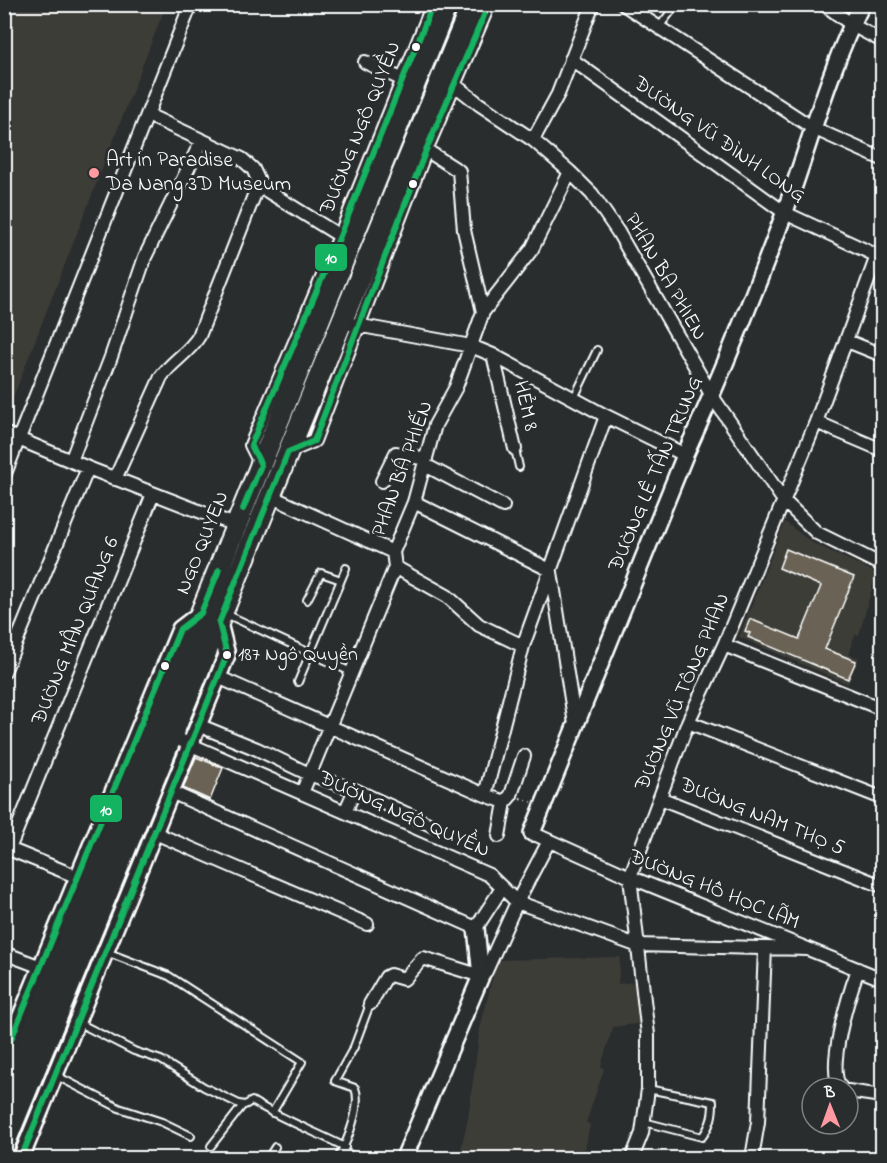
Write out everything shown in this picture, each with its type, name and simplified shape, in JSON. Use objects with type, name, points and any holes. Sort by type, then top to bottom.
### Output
[{"type":"highway","name":"NGO QUYEN","points":[[4,1100],[447,4]]},
{"type":"highway","points":[[4,1145],[182,740],[221,618],[288,452],[350,323],[448,80],[472,4]]},
{"type":"street","points":[[4,476],[191,4]]},
{"type":"street","name":"ĐƯỜNG NGÔ QUYỀN","points":[[261,465],[251,445],[340,236],[433,4]]},
{"type":"street","points":[[489,4],[448,80],[426,150],[350,323],[471,346],[493,355],[606,416],[685,455]]},
{"type":"street","points":[[533,140],[555,100],[593,4]]},
{"type":"street","points":[[623,4],[813,128],[882,159]]},
{"type":"street","points":[[824,4],[852,25],[882,41]]},
{"type":"street","name":"ĐƯỜNG LÊ TẤN TRUNG","points":[[532,833],[685,455],[712,396],[784,213],[813,128],[862,4]]},
{"type":"street","name":"ĐƯỜNG VŨ ĐÌNH LONG","points":[[571,59],[784,213],[880,258]]},
{"type":"street","points":[[365,62],[403,80]]},
{"type":"street","name":"PHAN BA PHIEN","points":[[448,80],[533,140],[592,194],[618,232],[712,396],[784,501],[817,533],[882,565]]},
{"type":"street","points":[[148,115],[248,164],[257,175],[262,188],[340,236]]},
{"type":"street","points":[[71,461],[111,357],[144,257],[202,140]]},
{"type":"street","points":[[426,150],[459,171],[464,230],[483,312]]},
{"type":"street","name":"PHAN BÁ PHIẾN","points":[[302,793],[328,725],[395,567],[393,552],[414,502],[435,425],[456,387],[483,312],[532,249],[570,172]]},
{"type":"street","points":[[115,479],[161,377],[170,365],[189,350],[199,336],[255,194],[262,188]]},
{"type":"street","name":"ĐƯỜNG VŨ TÔNG PHAN","points":[[632,1158],[642,1133],[648,1089],[648,1035],[630,877],[688,722],[724,645],[784,501],[880,258]]},
{"type":"street","points":[[847,340],[882,355]]},
{"type":"street","name":"HẺM 8","points":[[493,355],[515,449]]},
{"type":"street","points":[[485,795],[523,646],[606,416]]},
{"type":"street","points":[[816,422],[882,450]]},
{"type":"street","points":[[4,433],[115,479],[256,533]]},
{"type":"street","points":[[382,481],[396,453],[425,462],[502,506]]},
{"type":"street","points":[[4,672],[88,468]]},
{"type":"street","name":"ĐƯỜNG MÂN QUANG 6","points":[[7,848],[153,494]]},
{"type":"street","points":[[270,496],[393,552]]},
{"type":"street","points":[[414,502],[550,570]]},
{"type":"street","points":[[395,567],[447,596],[479,625],[523,646]]},
{"type":"street","points":[[550,570],[575,724]]},
{"type":"street","points":[[4,1057],[180,629],[201,613]]},
{"type":"street","points":[[21,1158],[171,792],[182,740],[198,725],[227,655],[221,618]]},
{"type":"street","points":[[724,645],[882,709]]},
{"type":"street","points":[[218,677],[485,795],[508,798]]},
{"type":"street","points":[[688,722],[882,798]]},
{"type":"street","points":[[198,725],[309,774],[355,790],[433,826]]},
{"type":"street","name":"ĐƯỜNG NGÔ QUYỀN","points":[[182,740],[489,875],[517,902],[636,945],[808,949]]},
{"type":"street","points":[[246,768],[256,749]]},
{"type":"street","points":[[499,836],[508,798],[524,756]]},
{"type":"street","points":[[345,812],[355,790]]},
{"type":"street","points":[[171,792],[476,928]]},
{"type":"street","name":"ĐƯỜNG NAM THỌ 5","points":[[660,798],[882,886]]},
{"type":"street","points":[[155,833],[367,924]]},
{"type":"street","name":"ĐƯỜNG HỒ HỌC LÃM","points":[[532,833],[630,877],[882,980]]},
{"type":"street","points":[[404,1158],[481,976],[488,968],[517,902],[549,841]]},
{"type":"street","points":[[7,848],[78,878]]},
{"type":"street","points":[[481,976],[476,928],[502,888]]},
{"type":"street","points":[[752,1158],[758,1122],[765,948]]},
{"type":"street","points":[[4,952],[41,967]]},
{"type":"street","points":[[370,1004],[386,977],[390,975],[404,979],[423,958],[481,976]]},
{"type":"street","points":[[836,1076],[846,1003],[858,969]]},
{"type":"street","points":[[860,1092],[882,1096]]},
{"type":"lane","points":[[659,28],[677,4]]},
{"type":"lane","points":[[574,398],[597,350]]},
{"type":"lane","name":"HẺM 8","points":[[515,449],[519,466]]},
{"type":"lane","points":[[298,682],[346,568]]},
{"type":"lane","points":[[307,600],[321,573],[341,580]]},
{"type":"lane","points":[[221,618],[351,672]]},
{"type":"lane","points":[[106,952],[169,976],[302,1062],[272,1113]]},
{"type":"lane","points":[[338,1158],[344,1149],[357,1094],[355,1088],[335,1081],[354,1047],[370,1004]]},
{"type":"lane","points":[[76,1021],[134,1051],[161,1060],[204,1087],[243,1106]]},
{"type":"lane","points":[[55,1075],[119,1108],[162,1122],[191,1136]]},
{"type":"lane","points":[[643,1122],[702,1137],[713,1117],[713,1102],[648,1089]]},
{"type":"lane","points":[[210,1146],[243,1106],[252,1101],[272,1113],[306,1127],[358,1158]]},
{"type":"lane","points":[[268,1158],[275,1147]]},
{"type":"path","points":[[508,798],[543,806]]},
{"type":"shaded area","points":[[4,5],[166,5],[10,405],[4,403]]},
{"type":"shaded area","points":[[785,522],[811,542],[876,573],[859,635],[855,635],[848,654],[859,658],[848,684],[739,637]]},
{"type":"shaded area","points":[[620,957],[618,984],[634,982],[641,1023],[613,1027],[601,1066],[604,1069],[586,1122],[590,1125],[583,1158],[459,1158],[468,1118],[480,1029],[497,960]]},
{"type":"building","points":[[786,549],[854,577],[825,649],[856,661],[848,679],[748,637],[750,633],[745,631],[750,619],[799,639],[821,586],[779,568]]},
{"type":"building","points":[[196,757],[223,768],[210,800],[183,788]]},
{"type":"transit line","name":"10","points":[[243,509],[261,465],[251,445],[340,236],[433,4]]},
{"type":"transit line","name":"10","points":[[21,1158],[227,655],[219,623],[288,452],[314,441],[426,150],[489,4]]},
{"type":"transit line","name":"10","points":[[4,1056],[180,629],[201,613],[219,570]]},
{"type":"place","name":"Art in Paradise Da Nang 3D Museum","points":[[94,173]]},
{"type":"place","name":"187 Ngô Quyền","points":[[227,655]]}]
